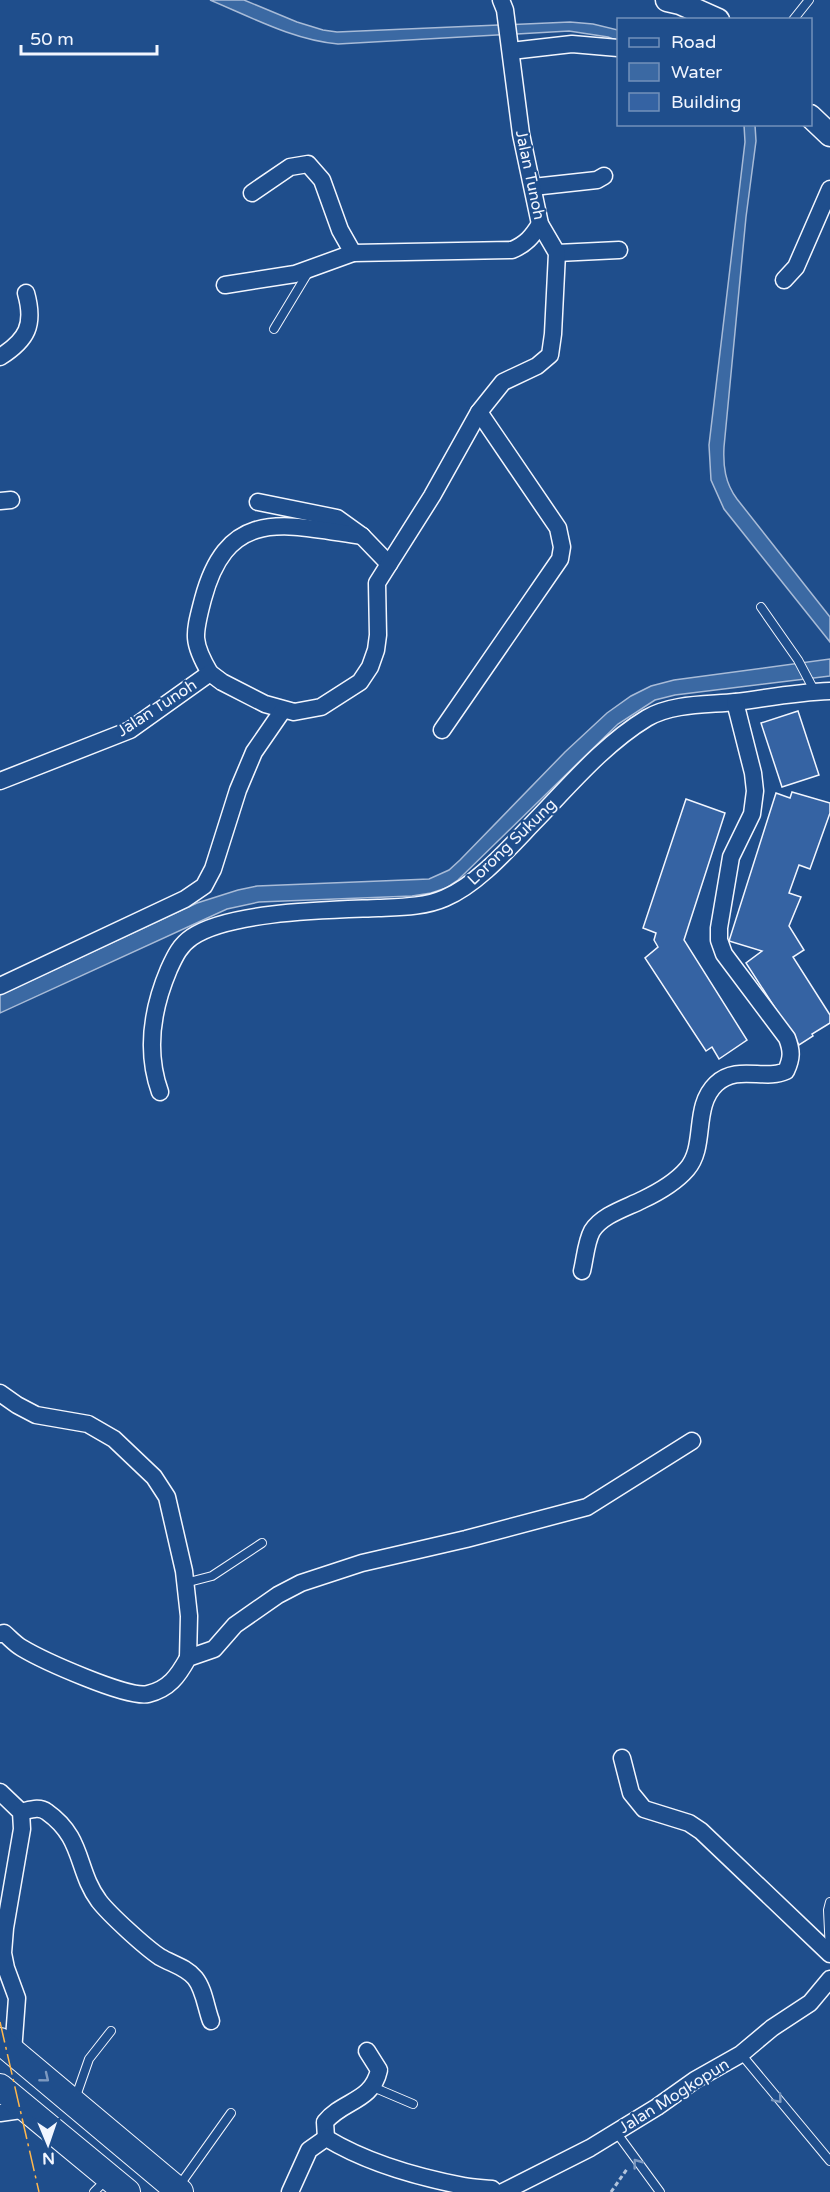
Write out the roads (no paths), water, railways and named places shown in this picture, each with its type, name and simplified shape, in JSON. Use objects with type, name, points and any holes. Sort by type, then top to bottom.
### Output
[{"type":"main road","points":[[676,1],[714,18]]},
{"type":"main road","points":[[812,118],[830,135]]},
{"type":"main road","points":[[7,2046],[178,2191]]},
{"type":"main road","points":[[0,2087],[28,2109],[110,2187]]},
{"type":"street","name":"Jalan Tunoh","points":[[0,781],[130,730],[210,673],[237,690],[283,710],[294,712],[321,707],[360,682],[370,668],[378,635],[377,583],[432,496],[479,411],[503,382],[537,366],[550,355],[554,334],[557,253],[540,224],[521,134],[503,5]]},
{"type":"street","points":[[510,46],[572,44],[617,48]]},
{"type":"street","points":[[252,193],[290,167],[308,164],[322,180],[340,230],[353,253]]},
{"type":"street","points":[[533,187],[597,180],[604,176]]},
{"type":"street","points":[[784,280],[796,267],[830,189]]},
{"type":"street","points":[[225,285],[289,275],[353,253],[512,250],[522,246],[531,238],[540,224]]},
{"type":"street","points":[[557,253],[619,250]]},
{"type":"street","points":[[0,357],[21,342],[28,328],[30,307],[26,293]]},
{"type":"street","points":[[442,730],[560,559],[562,547],[558,528],[479,411]]},
{"type":"street","points":[[258,502],[337,518],[362,536],[389,564]]},
{"type":"street","points":[[210,673],[198,652],[195,632],[208,581],[224,549],[249,531],[287,526],[362,536]]},
{"type":"street","name":"Lorong Sukung","points":[[160,1092],[152,1060],[155,1008],[178,949],[192,937],[226,922],[251,918],[317,911],[411,906],[443,900],[464,889],[616,741],[648,718],[669,710],[693,705],[735,702],[818,689]]},
{"type":"street","points":[[582,1271],[592,1232],[602,1220],[675,1181],[689,1166],[694,1156],[701,1111],[709,1093],[717,1083],[729,1076],[742,1073],[779,1075],[786,1071],[791,1061],[792,1052],[787,1038],[724,954],[719,940],[731,857],[752,814],[755,791],[753,773],[735,702]]},
{"type":"street","points":[[0,986],[185,899],[204,886],[213,869],[238,790],[254,752],[283,710]]},
{"type":"street","points":[[0,1393],[36,1415],[88,1424],[114,1439],[154,1477],[167,1497],[178,1539],[189,1616],[188,1658],[177,1678],[146,1695],[100,1684],[21,1647],[4,1633],[0,1634]]},
{"type":"street","points":[[188,1658],[214,1649],[235,1625],[278,1595],[301,1583],[362,1563],[588,1507],[692,1442]]},
{"type":"street","points":[[622,1758],[631,1793],[644,1809],[689,1823],[701,1831],[830,1954]]},
{"type":"street","points":[[0,1792],[21,1812],[20,1847],[5,1929],[3,1953],[16,1998],[7,2046]]},
{"type":"street","points":[[21,1812],[38,1808],[46,1811],[69,1831],[89,1883],[100,1902],[160,1957],[194,1976],[200,1984],[211,2021]]},
{"type":"street","name":"Jalan Mogkopun","points":[[503,2192],[590,2148],[657,2107],[695,2080],[741,2054],[772,2028],[810,2003],[830,1979]]},
{"type":"street","points":[[326,2138],[325,2122],[332,2114],[373,2087],[379,2070],[367,2051]]},
{"type":"street","points":[[0,2113],[28,2109]]},
{"type":"street","points":[[290,2192],[309,2150],[326,2138]]},
{"type":"street","points":[[326,2138],[343,2149],[412,2174],[466,2186],[492,2189],[495,2192]]},
{"type":"lane","points":[[795,18],[809,0]]},
{"type":"lane","points":[[274,329],[311,268]]},
{"type":"lane","points":[[761,607],[818,689]]},
{"type":"lane","points":[[185,1583],[212,1576],[262,1543]]},
{"type":"lane","points":[[830,1902],[828,1910],[830,1954]]},
{"type":"lane","points":[[74,2101],[89,2060],[111,2031]]},
{"type":"lane","points":[[741,2054],[830,2161]]},
{"type":"lane","points":[[373,2087],[413,2104]]},
{"type":"lane","points":[[178,2191],[231,2114]]},
{"type":"lane","points":[[616,2132],[660,2192]]},
{"type":"water","points":[[210,0],[244,0],[297,22],[337,32],[570,22],[617,30],[617,41],[569,31],[338,44],[305,38]]},
{"type":"water","points":[[744,126],[755,126],[756,141],[746,217],[724,447],[727,481],[737,499],[830,617],[830,642],[724,509],[711,480],[709,445],[745,142]]},
{"type":"water","points":[[830,659],[830,676],[675,695],[655,700],[618,724],[458,880],[446,888],[412,896],[259,902],[227,909],[0,1013],[0,995],[197,903],[257,886],[429,879],[449,870],[565,752],[607,713],[631,696],[651,686],[674,680]]}]
